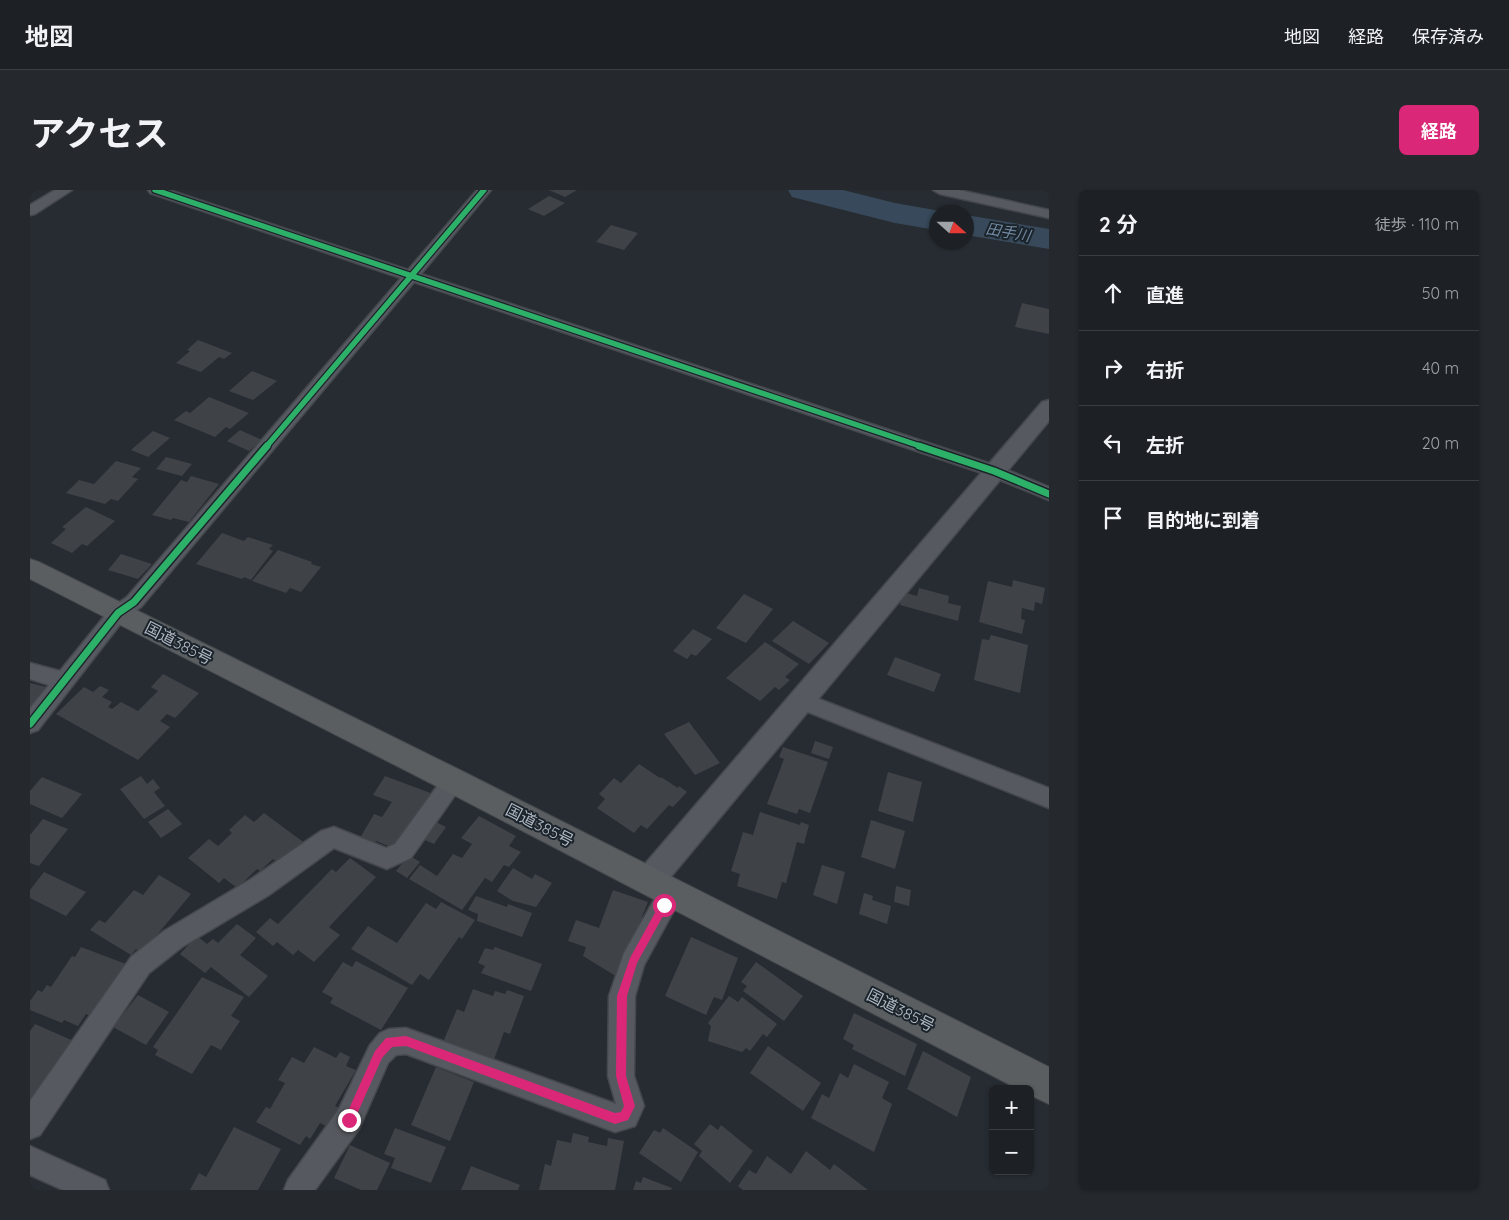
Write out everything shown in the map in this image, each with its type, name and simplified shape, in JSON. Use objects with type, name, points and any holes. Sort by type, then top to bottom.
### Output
[{"type":"highway","name":"国道385号","points":[[30,568],[454,781],[1049,1086]]},
{"type":"street","points":[[30,211],[64,190]]},
{"type":"street","points":[[155,190],[994,471],[1049,494]]},
{"type":"street","points":[[30,724],[118,613],[134,602],[484,190]]},
{"type":"street","points":[[940,190],[1049,214]]},
{"type":"street","points":[[298,1190],[349,1120],[378,1054],[389,1042],[406,1041],[615,1118],[625,1116],[630,1106],[621,1076],[622,996],[660,886],[801,700],[1049,407]]},
{"type":"street","points":[[30,671],[66,681]]},
{"type":"street","points":[[801,700],[1049,798]]},
{"type":"street","points":[[30,1125],[140,965],[172,939],[260,887],[329,838],[334,837],[387,859],[403,851],[454,781]]},
{"type":"street","points":[[30,1160],[95,1190]]},
{"type":"building","points":[[549,190],[577,190],[565,197]]},
{"type":"building","points":[[549,196],[565,203],[544,216],[528,209]]},
{"type":"building","points":[[611,225],[638,233],[624,250],[596,242]]},
{"type":"building","points":[[1022,303],[1049,309],[1049,334],[1015,327]]},
{"type":"building","points":[[198,340],[232,353],[224,359],[219,357],[201,372],[176,363],[190,351],[187,350]]},
{"type":"building","points":[[252,371],[277,381],[253,400],[229,391]]},
{"type":"building","points":[[209,397],[249,413],[230,429],[226,427],[215,437],[174,420],[186,411],[190,413]]},
{"type":"building","points":[[240,430],[262,440],[249,451],[227,441]]},
{"type":"building","points":[[153,431],[170,438],[148,457],[131,450]]},
{"type":"building","points":[[166,457],[192,464],[182,476],[156,469]]},
{"type":"building","points":[[116,461],[141,468],[132,477],[138,479],[118,501],[111,499],[105,504],[66,493],[79,480],[94,484]]},
{"type":"building","points":[[191,476],[219,484],[189,522],[152,515],[181,480],[187,482]]},
{"type":"building","points":[[86,507],[115,521],[87,546],[82,544],[72,553],[51,543],[66,529],[62,527]]},
{"type":"building","points":[[222,533],[244,541],[248,537],[273,545],[269,549],[273,551],[251,580],[244,577],[242,579],[196,564]]},
{"type":"building","points":[[278,550],[321,567],[301,592],[290,588],[286,593],[252,581]]},
{"type":"building","points":[[121,554],[152,564],[138,579],[108,570]]},
{"type":"building","points":[[1013,580],[1045,588],[1042,604],[1035,602],[1034,611],[1022,608],[1021,619],[1025,620],[1022,634],[979,622],[988,581],[1012,587]]},
{"type":"building","points":[[919,588],[949,596],[948,603],[961,606],[958,621],[900,605],[903,592],[917,596]]},
{"type":"building","points":[[744,594],[773,609],[746,643],[716,628]]},
{"type":"building","points":[[793,621],[829,643],[809,664],[772,641]]},
{"type":"building","points":[[693,629],[712,639],[696,656],[691,654],[687,659],[673,651]]},
{"type":"building","points":[[991,635],[1028,645],[1020,693],[974,680],[982,639],[989,640]]},
{"type":"building","points":[[765,642],[799,664],[785,677],[790,680],[779,690],[775,687],[760,701],[726,678]]},
{"type":"building","points":[[895,657],[941,674],[934,692],[887,675]]},
{"type":"building","points":[[163,674],[199,693],[175,718],[167,714],[160,721],[170,727],[138,760],[56,714],[84,687],[93,692],[100,686],[109,690],[102,697],[112,702],[108,707],[112,709],[121,702],[138,711],[158,691],[151,687]]},
{"type":"building","points":[[30,683],[50,688],[30,716]]},
{"type":"building","points":[[689,722],[720,763],[695,775],[664,734]]},
{"type":"building","points":[[815,741],[833,747],[829,759],[811,753]]},
{"type":"building","points":[[783,747],[828,762],[810,813],[799,809],[797,814],[767,804],[784,759],[779,757]]},
{"type":"building","points":[[639,764],[660,778],[678,788],[679,786],[687,792],[673,807],[669,805],[647,829],[641,825],[634,833],[597,808],[605,799],[599,794],[614,778],[621,783]]},
{"type":"building","points":[[888,772],[922,782],[913,822],[878,811]]},
{"type":"building","points":[[141,776],[147,784],[153,779],[160,788],[154,792],[165,806],[144,819],[120,789]]},
{"type":"building","points":[[385,776],[433,794],[396,849],[376,841],[374,844],[360,838],[374,814],[382,817],[392,802],[373,795]]},
{"type":"building","points":[[42,777],[82,794],[62,818],[30,804],[30,791]]},
{"type":"building","points":[[168,809],[182,824],[161,838],[148,822]]},
{"type":"building","points":[[760,812],[800,825],[801,822],[809,825],[804,844],[797,842],[786,883],[782,882],[777,899],[737,886],[740,874],[731,871],[743,832],[753,835]]},
{"type":"building","points":[[264,813],[306,844],[283,867],[273,859],[260,871],[257,869],[237,888],[224,878],[219,883],[188,858],[209,839],[218,846],[232,833],[229,830],[245,815],[254,822]]},
{"type":"building","points":[[479,816],[516,836],[509,846],[521,852],[509,867],[504,865],[492,882],[485,878],[462,910],[409,879],[420,865],[437,876],[453,854],[462,858],[472,844],[461,838]]},
{"type":"building","points":[[43,819],[68,829],[39,866],[30,863],[30,835]]},
{"type":"building","points":[[432,820],[446,827],[434,844],[420,838]]},
{"type":"building","points":[[871,820],[905,831],[895,869],[861,857]]},
{"type":"building","points":[[409,855],[420,862],[407,878],[396,871]]},
{"type":"building","points":[[350,858],[376,877],[329,927],[340,935],[314,962],[298,950],[293,955],[277,942],[273,946],[256,932],[270,918],[278,924],[332,869],[336,872]]},
{"type":"building","points":[[822,865],[845,872],[837,904],[813,895]]},
{"type":"building","points":[[513,868],[532,879],[535,874],[552,883],[536,907],[513,901],[497,891]]},
{"type":"building","points":[[44,872],[86,892],[66,916],[30,898],[30,890]]},
{"type":"building","points":[[159,875],[191,894],[142,953],[136,949],[131,955],[90,930],[99,920],[105,923],[134,890],[143,895]]},
{"type":"building","points":[[896,886],[911,890],[909,906],[894,902]]},
{"type":"building","points":[[613,890],[648,902],[642,917],[648,919],[619,978],[583,956],[586,947],[568,941],[576,920],[599,928]]},
{"type":"building","points":[[864,893],[873,896],[872,900],[891,906],[887,924],[859,914]]},
{"type":"building","points":[[476,896],[507,907],[508,904],[532,913],[522,937],[477,921],[478,914],[468,910]]},
{"type":"building","points":[[441,902],[475,920],[462,939],[459,937],[429,980],[420,974],[412,985],[351,949],[368,926],[397,943],[426,903],[436,909]]},
{"type":"building","points":[[237,924],[256,938],[240,955],[268,976],[249,997],[211,967],[205,973],[180,954],[197,936],[207,944],[213,939],[218,943]]},
{"type":"building","points":[[691,937],[738,958],[722,1000],[714,997],[706,1015],[665,996]]},
{"type":"building","points":[[81,947],[126,964],[93,1017],[86,1014],[78,1026],[64,1020],[62,1023],[30,1010],[30,1001],[38,990],[42,992],[47,985],[51,987],[72,956],[75,957]]},
{"type":"building","points":[[495,947],[542,964],[531,991],[481,973],[485,966],[478,963],[485,948],[493,950]]},
{"type":"building","points":[[356,961],[408,988],[381,1030],[330,1003],[333,998],[322,992],[343,962],[352,967]]},
{"type":"building","points":[[756,962],[803,996],[784,1021],[743,991],[747,986],[741,982]]},
{"type":"building","points":[[202,977],[244,997],[231,1016],[240,1021],[221,1050],[211,1045],[192,1074],[155,1055],[158,1050],[153,1047]]},
{"type":"building","points":[[473,989],[493,996],[495,991],[505,994],[507,990],[524,996],[510,1034],[504,1032],[492,1065],[441,1047],[457,1009],[464,1012]]},
{"type":"building","points":[[138,995],[169,1012],[146,1045],[113,1027]]},
{"type":"building","points":[[729,996],[738,1002],[742,997],[777,1024],[767,1037],[763,1034],[750,1051],[746,1048],[742,1052],[708,1041],[711,1026],[708,1023]]},
{"type":"building","points":[[854,1013],[917,1044],[905,1076],[852,1049],[854,1045],[843,1039]]},
{"type":"building","points":[[35,1024],[78,1043],[30,1106],[30,1031]]},
{"type":"building","points":[[768,1046],[821,1083],[803,1111],[750,1073]]},
{"type":"building","points":[[314,1047],[336,1058],[340,1052],[350,1057],[346,1066],[356,1070],[335,1106],[342,1109],[330,1128],[320,1123],[310,1139],[306,1136],[300,1145],[256,1122],[266,1107],[270,1109],[285,1083],[278,1080],[292,1057],[304,1063]]},
{"type":"building","points":[[923,1051],[971,1077],[957,1117],[907,1089]]},
{"type":"building","points":[[854,1064],[889,1082],[882,1098],[892,1104],[874,1152],[811,1118],[822,1094],[829,1098],[840,1073],[848,1078]]},
{"type":"building","points":[[436,1067],[474,1082],[450,1141],[411,1125]]},
{"type":"building","points":[[710,1124],[718,1130],[721,1125],[753,1151],[730,1183],[699,1156],[702,1151],[694,1144]]},
{"type":"building","points":[[234,1127],[281,1149],[258,1190],[190,1190],[199,1173],[206,1177]]},
{"type":"building","points":[[395,1128],[446,1147],[431,1183],[391,1168],[395,1158],[384,1154]]},
{"type":"building","points":[[663,1128],[698,1152],[681,1182],[639,1153],[654,1130],[660,1133]]},
{"type":"building","points":[[573,1133],[589,1137],[588,1142],[607,1146],[608,1138],[624,1141],[615,1190],[539,1190],[545,1164],[551,1166],[557,1140],[571,1143]]},
{"type":"building","points":[[350,1145],[390,1163],[377,1190],[361,1190],[334,1178]]},
{"type":"building","points":[[806,1151],[830,1170],[834,1164],[868,1190],[743,1190],[738,1186],[749,1170],[756,1174],[767,1156],[791,1174]]},
{"type":"building","points":[[471,1166],[520,1185],[518,1190],[461,1190]]},
{"type":"building","points":[[643,1177],[672,1188],[671,1190],[633,1190],[636,1181],[641,1183]]},
{"type":"waterway","name":"田手川","points":[[804,190],[895,213],[929,219]]},
{"type":"waterway","name":"田手川","points":[[974,226],[1049,239]]},
{"type":"cycle path","points":[[155,190],[994,471],[1049,494]]},
{"type":"cycle path","points":[[30,724],[118,613],[134,602],[484,190]]},
{"type":"route","points":[[349,1120],[378,1054],[389,1042],[406,1041],[615,1118],[625,1116],[630,1106],[621,1076],[622,996],[633,961],[664,905]]}]
